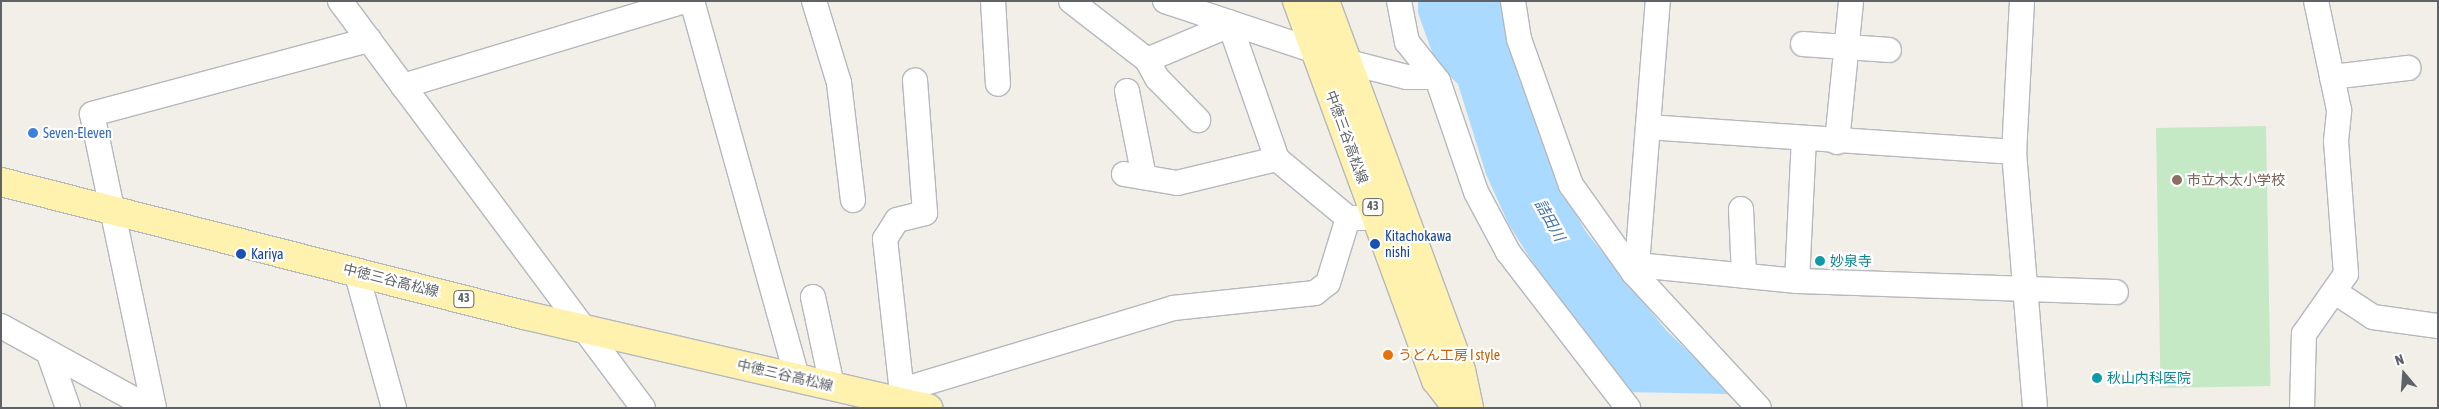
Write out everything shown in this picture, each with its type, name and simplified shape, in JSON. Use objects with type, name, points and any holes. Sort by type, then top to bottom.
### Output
[{"type":"main road","name":"中徳三谷高松線","points":[[1297,1],[1436,380],[1457,408]]},
{"type":"main road","name":"中徳三谷高松線","points":[[1325,1],[1461,370],[1469,408]]},
{"type":"main road","name":"中徳三谷高松線","points":[[1,182],[111,207],[356,271],[797,378],[911,400]]},
{"type":"street","points":[[340,1],[643,408]]},
{"type":"street","points":[[403,86],[685,1]]},
{"type":"street","points":[[692,1],[797,378]]},
{"type":"street","points":[[814,1],[839,83],[853,200]]},
{"type":"street","points":[[993,1],[998,84]]},
{"type":"street","points":[[1071,1],[1147,60],[1157,78],[1198,120]]},
{"type":"street","points":[[1165,1],[1348,62],[1407,77],[1434,77]]},
{"type":"street","points":[[1399,1],[1407,42],[1434,77],[1476,192],[1508,252],[1628,408]]},
{"type":"street","points":[[1513,1],[1519,39],[1559,160],[1601,232],[1755,403]]},
{"type":"street","points":[[1635,269],[1658,1]]},
{"type":"street","points":[[1837,142],[1851,1]]},
{"type":"street","points":[[2022,1],[2014,152],[2035,408]]},
{"type":"street","points":[[2302,408],[2304,334],[2346,274],[2336,141],[2339,110],[2316,1]]},
{"type":"street","points":[[1147,60],[1230,24]]},
{"type":"street","points":[[1230,24],[1277,159],[1348,218],[1377,219]]},
{"type":"street","points":[[152,408],[92,114],[369,40]]},
{"type":"street","points":[[1803,44],[1890,50]]},
{"type":"street","points":[[2332,77],[2408,68]]},
{"type":"street","points":[[914,80],[925,213],[897,220],[885,239],[911,400],[1173,308],[1315,292],[1328,283],[1348,218]]},
{"type":"street","points":[[1127,91],[1134,175],[1178,183],[1277,159]]},
{"type":"street","points":[[1648,127],[1837,142],[2014,152]]},
{"type":"street","points":[[1797,281],[1804,139]]},
{"type":"street","points":[[1741,209],[1744,276]]},
{"type":"street","points":[[1635,269],[1797,281],[2116,292]]},
{"type":"street","points":[[356,271],[394,408]]},
{"type":"street","points":[[2335,292],[2373,317],[2438,326]]},
{"type":"street","points":[[813,296],[832,386]]},
{"type":"street","points":[[1,326],[49,354],[152,408]]},
{"type":"street","points":[[49,354],[68,408]]},
{"type":"green space","points":[[2266,126],[2271,386],[2161,388],[2156,128]]},
{"type":"water","name":"詰田川","points":[[1418,1],[1505,1],[1556,177],[1586,232],[1666,330],[1746,408],[1639,408],[1554,296],[1509,225],[1486,174],[1458,84],[1436,63],[1418,13]]},
{"type":"pier","points":[[1624,392],[1727,394],[1746,408],[1639,408]]},
{"type":"place","name":"Seven-Eleven","points":[[33,133]]},
{"type":"place","name":"市立木太小学校","points":[[2177,180]]},
{"type":"place","name":"Kitachokawa nishi","points":[[1375,244]]},
{"type":"place","name":"Kariya","points":[[241,254]]},
{"type":"place","name":"妙泉寺","points":[[1820,261]]},
{"type":"place","name":"うどん工房 I style","points":[[1388,355]]},
{"type":"place","name":"秋山内科医院","points":[[2097,378]]}]
